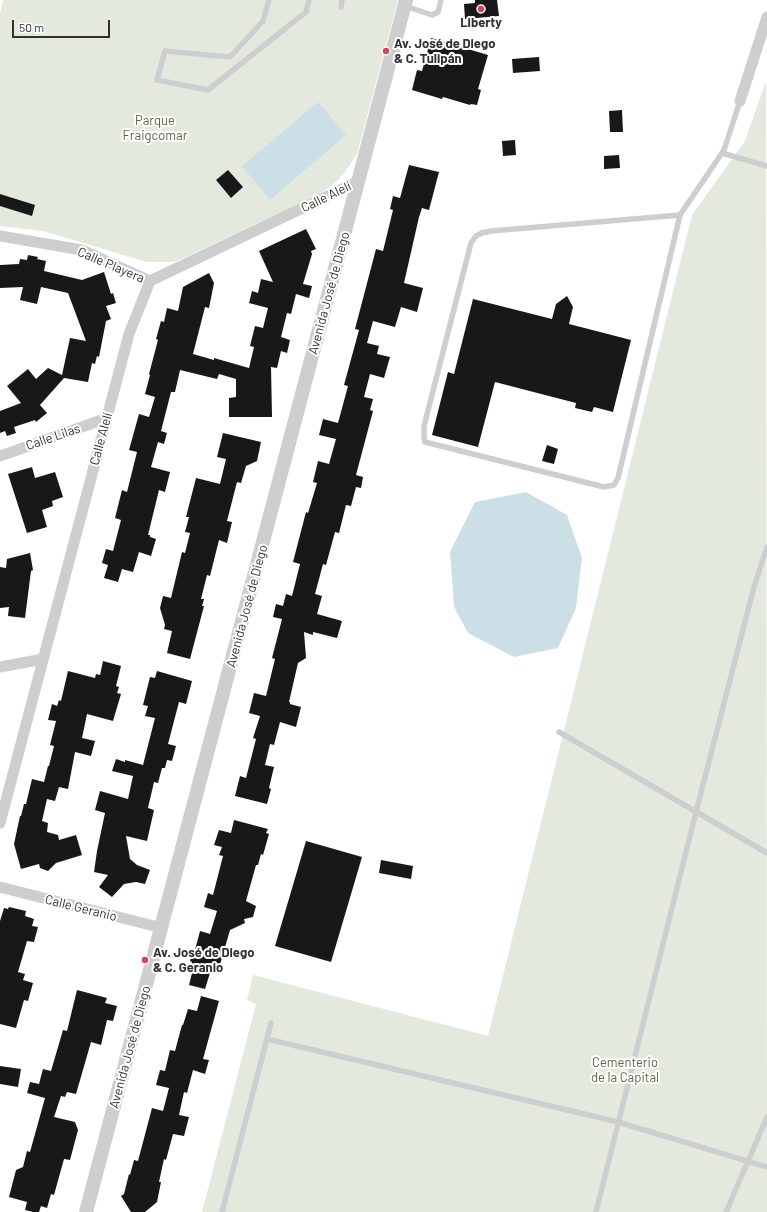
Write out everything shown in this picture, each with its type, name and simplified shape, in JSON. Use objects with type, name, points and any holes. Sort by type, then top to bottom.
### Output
[{"type":"street","name":"Avenida José de Diego","points":[[86,1212],[405,3]]},
{"type":"street","points":[[740,101],[767,17]]},
{"type":"street","name":"Calle Alelí","points":[[0,823],[3,800],[43,659],[129,334],[150,281],[359,181]]},
{"type":"street","name":"Calle Playera","points":[[0,236],[82,250],[150,281]]},
{"type":"street","name":"Calle Lilas","points":[[0,456],[107,418]]},
{"type":"street","points":[[0,667],[43,659]]},
{"type":"street","name":"Calle Geranio","points":[[0,887],[162,928]]},
{"type":"lane","points":[[269,0],[263,21],[230,57],[165,51],[157,80],[208,90],[306,12],[309,0]]},
{"type":"lane","points":[[341,7],[342,0]]},
{"type":"lane","points":[[405,3],[432,15],[438,12],[442,0]]},
{"type":"lane","points":[[680,215],[491,231],[476,236],[471,243],[424,426],[425,442],[604,487],[614,485],[618,478],[680,215],[722,153],[740,101]]},
{"type":"lane","points":[[722,153],[767,166]]},
{"type":"lane","points":[[596,1212],[696,812],[754,587],[767,547]]},
{"type":"lane","points":[[559,732],[767,852]]},
{"type":"lane","points":[[229,1212],[222,1211],[271,1023]]},
{"type":"lane","points":[[267,1039],[618,1122],[767,1167]]},
{"type":"lane","points":[[726,1212],[767,1118]]},
{"type":"green space","name":"Parque Fraigcomar","points":[[3,0],[398,0],[357,154],[345,172],[334,184],[318,195],[175,262],[147,262],[43,231],[0,226],[0,14]]},
{"type":"green space","name":"Cementerio de la Capital","points":[[766,81],[767,1212],[202,1212],[256,1004],[247,1000],[253,975],[488,1036],[692,215],[745,141]]},
{"type":"shaded area","points":[[318,102],[346,135],[270,200],[242,166]]},
{"type":"shaded area","points":[[526,492],[567,515],[582,558],[576,608],[558,648],[514,657],[468,633],[454,607],[450,552],[475,502]]},
{"type":"building","points":[[475,0],[497,0],[499,16],[465,19],[464,4],[475,3]]},
{"type":"building","points":[[431,38],[488,55],[478,89],[481,90],[477,105],[470,105],[443,97],[442,99],[412,90],[417,70],[422,71]]},
{"type":"building","points":[[539,57],[540,71],[513,73],[512,59]]},
{"type":"building","points":[[622,110],[623,132],[610,132],[609,111]]},
{"type":"building","points":[[515,140],[516,155],[503,156],[502,141]]},
{"type":"building","points":[[619,155],[620,168],[604,169],[604,156]]},
{"type":"building","points":[[409,165],[439,172],[429,210],[422,208],[419,217],[404,283],[423,288],[417,312],[401,307],[395,327],[373,321],[367,343],[379,346],[377,354],[390,357],[384,378],[370,374],[364,397],[373,399],[370,410],[373,411],[356,475],[363,477],[361,488],[356,487],[351,506],[346,505],[339,533],[335,532],[326,565],[323,564],[315,594],[322,596],[317,614],[342,621],[337,638],[313,632],[313,635],[304,632],[306,658],[298,663],[289,702],[290,704],[301,707],[296,727],[280,722],[274,745],[270,744],[265,765],[274,767],[267,804],[235,796],[240,776],[246,778],[256,739],[253,738],[260,716],[249,713],[254,693],[266,696],[275,659],[272,658],[282,619],[273,617],[276,604],[283,606],[286,594],[292,596],[300,564],[293,562],[306,512],[308,513],[317,483],[313,482],[318,461],[329,464],[336,439],[319,435],[323,419],[338,423],[348,386],[344,385],[359,330],[355,329],[376,249],[383,251],[393,210],[390,209],[393,196],[400,198]]},
{"type":"building","points":[[228,170],[243,187],[231,198],[216,180]]},
{"type":"building","points":[[0,194],[35,205],[32,216],[0,206]]},
{"type":"building","points":[[306,229],[316,249],[311,251],[312,254],[303,284],[312,286],[309,298],[296,294],[291,314],[287,313],[281,337],[290,340],[287,353],[281,351],[277,368],[271,367],[272,417],[229,417],[229,398],[236,397],[236,379],[219,374],[217,379],[180,370],[175,392],[171,392],[161,431],[167,433],[164,444],[158,442],[151,467],[170,472],[165,492],[159,490],[148,535],[156,539],[151,556],[139,552],[133,572],[122,569],[118,582],[104,578],[108,565],[102,563],[106,549],[113,551],[121,520],[115,518],[122,490],[127,492],[137,452],[129,450],[139,414],[149,417],[155,397],[145,394],[158,340],[156,339],[161,321],[164,322],[167,308],[178,311],[183,287],[209,273],[214,283],[209,308],[205,307],[193,354],[214,360],[214,358],[249,368],[254,347],[250,346],[255,326],[263,328],[268,308],[249,303],[252,291],[258,293],[261,279],[273,282],[259,251]]},
{"type":"building","points":[[28,255],[38,257],[37,259],[46,261],[44,271],[82,280],[104,272],[111,294],[113,293],[116,303],[106,306],[111,319],[106,321],[99,357],[97,356],[95,364],[92,363],[88,382],[64,378],[40,405],[47,413],[36,422],[35,420],[14,427],[16,433],[7,436],[5,431],[0,433],[0,411],[21,403],[7,386],[28,369],[36,379],[48,368],[62,375],[70,338],[86,341],[68,293],[41,287],[37,304],[20,300],[23,287],[0,288],[0,265],[19,264],[20,259],[27,260]]},
{"type":"building","points":[[567,296],[573,307],[569,324],[631,340],[613,412],[594,407],[592,412],[575,408],[576,403],[495,382],[478,447],[432,435],[448,372],[454,374],[473,299],[552,319],[556,304]]},
{"type":"building","points":[[223,433],[261,442],[257,461],[246,466],[241,483],[237,482],[227,521],[232,522],[227,543],[219,540],[210,576],[207,575],[201,599],[204,599],[202,606],[204,606],[190,659],[167,653],[172,631],[164,629],[165,625],[160,608],[163,596],[171,598],[182,552],[185,553],[190,533],[185,532],[189,517],[186,517],[196,478],[220,484],[226,459],[217,457]]},
{"type":"building","points":[[547,445],[558,449],[554,464],[542,461]]},
{"type":"building","points":[[32,467],[35,478],[55,472],[63,497],[52,501],[53,506],[42,510],[47,527],[27,533],[8,474]]},
{"type":"building","points":[[30,553],[33,570],[31,571],[25,618],[8,616],[9,607],[0,608],[0,567],[6,568],[7,559]]},
{"type":"building","points":[[103,661],[121,666],[116,686],[119,687],[117,693],[121,694],[113,721],[87,714],[82,738],[95,741],[91,756],[75,752],[68,789],[59,787],[55,801],[47,799],[42,821],[48,823],[47,832],[58,835],[59,840],[76,835],[82,855],[56,863],[48,871],[40,868],[39,864],[21,869],[14,844],[20,816],[24,804],[26,804],[32,779],[44,782],[49,766],[54,746],[50,745],[56,721],[48,720],[52,704],[57,706],[59,700],[61,701],[68,671],[95,678],[96,674],[100,675]]},
{"type":"building","points":[[157,671],[192,681],[186,704],[179,702],[168,744],[176,746],[172,761],[167,760],[165,768],[162,768],[158,783],[154,782],[148,808],[154,810],[147,841],[126,836],[130,859],[137,865],[150,870],[145,884],[136,882],[124,884],[112,897],[99,887],[108,875],[94,872],[105,813],[95,810],[100,791],[128,799],[133,776],[112,771],[116,759],[143,765],[155,718],[145,716],[148,706],[143,705],[150,677],[155,678]]},
{"type":"building","points":[[234,820],[268,829],[266,833],[269,834],[263,855],[261,854],[258,865],[256,865],[246,901],[256,906],[253,917],[244,919],[245,923],[230,930],[219,968],[213,967],[205,989],[189,985],[193,969],[190,969],[192,962],[190,961],[193,950],[195,950],[200,931],[210,934],[217,911],[204,907],[208,893],[213,895],[223,856],[219,855],[222,847],[214,845],[219,830],[231,833]]},
{"type":"building","points":[[306,841],[362,857],[331,962],[275,946]]},
{"type":"building","points":[[381,860],[413,866],[411,879],[379,873]]},
{"type":"building","points":[[9,907],[26,911],[25,916],[34,919],[32,926],[38,927],[34,942],[27,941],[18,972],[25,974],[23,980],[33,983],[28,1001],[24,1000],[16,1028],[0,1024],[0,921],[4,908],[8,909]]},
{"type":"building","points":[[77,990],[107,998],[105,1003],[117,1006],[113,1021],[107,1020],[101,1045],[91,1042],[76,1094],[67,1092],[65,1097],[61,1096],[54,1117],[75,1122],[78,1130],[70,1160],[64,1159],[54,1195],[51,1194],[47,1208],[41,1206],[39,1212],[33,1212],[25,1210],[27,1202],[9,1197],[16,1170],[23,1167],[27,1151],[30,1152],[45,1098],[27,1093],[30,1082],[39,1084],[43,1069],[51,1071],[63,1030],[67,1031]]},
{"type":"building","points":[[201,996],[219,1001],[203,1059],[209,1060],[205,1074],[193,1070],[187,1093],[184,1092],[179,1115],[189,1117],[184,1136],[173,1134],[166,1160],[164,1159],[159,1182],[161,1182],[157,1202],[145,1212],[131,1212],[121,1196],[124,1194],[134,1160],[138,1161],[152,1108],[163,1111],[169,1088],[156,1085],[160,1070],[165,1071],[170,1050],[175,1051],[188,1009],[197,1011]]},
{"type":"building","points":[[0,1066],[21,1069],[18,1087],[0,1084]]},
{"type":"place","name":"Liberty","points":[[481,9]]},
{"type":"place","name":"Av. José de Diego & C. Tulipán","points":[[386,51]]},
{"type":"place","name":"Av. José de Diego & C. Geranio","points":[[145,960]]}]
